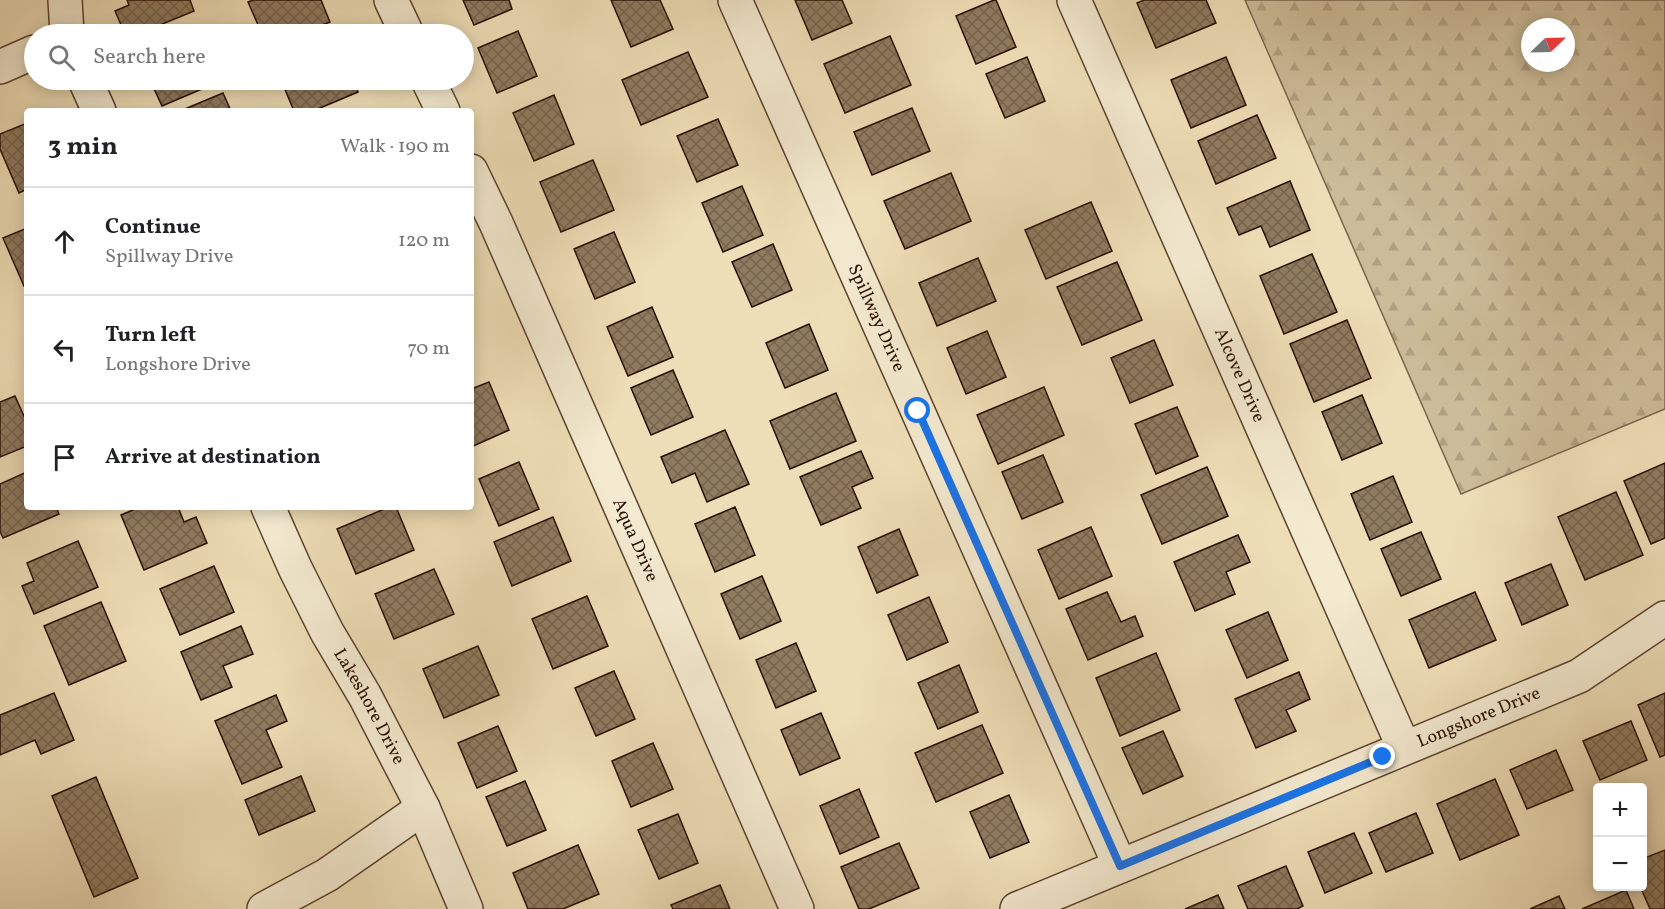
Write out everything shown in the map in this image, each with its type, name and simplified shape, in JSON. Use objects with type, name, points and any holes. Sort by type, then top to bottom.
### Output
[{"type":"street","points":[[65,0],[66,24]]},
{"type":"street","points":[[391,0],[402,24]]},
{"type":"street","name":"Spillway Drive","points":[[735,0],[1120,866]]},
{"type":"street","name":"Alcove Drive","points":[[1074,0],[1404,748]]},
{"type":"street","points":[[0,67],[24,56]]},
{"type":"street","points":[[90,90],[98,108]]},
{"type":"street","points":[[433,90],[442,108]]},
{"type":"street","name":"Aqua Drive","points":[[474,178],[796,909]]},
{"type":"street","name":"Lakeshore Drive","points":[[269,510],[327,632],[365,696],[423,808],[466,909]]},
{"type":"street","name":"Longshore Drive","points":[[1017,909],[1578,676],[1665,618]]},
{"type":"street","points":[[267,909],[327,875],[423,808]]},
{"type":"green space","points":[[1245,0],[1665,0],[1665,409],[1461,494]]},
{"type":"building","points":[[127,0],[190,0],[194,11],[162,24],[121,24],[115,11],[129,5]]},
{"type":"building","points":[[253,0],[321,0],[330,22],[325,24],[258,24],[248,2]]},
{"type":"building","points":[[463,0],[509,0],[512,9],[474,24]]},
{"type":"building","points":[[611,0],[660,0],[673,29],[631,47]]},
{"type":"building","points":[[795,0],[842,0],[852,23],[812,40]]},
{"type":"building","points":[[996,0],[1016,47],[976,64],[956,16]]},
{"type":"building","points":[[1144,0],[1206,0],[1216,23],[1156,48],[1137,3]]},
{"type":"building","points":[[518,31],[537,76],[497,93],[478,48]]},
{"type":"building","points":[[890,36],[911,85],[845,113],[824,64]]},
{"type":"building","points":[[688,52],[708,97],[641,125],[622,80]]},
{"type":"building","points":[[1027,57],[1045,101],[1005,118],[986,74]]},
{"type":"building","points":[[1226,57],[1246,105],[1191,128],[1171,80]]},
{"type":"building","points":[[155,90],[200,90],[162,106]]},
{"type":"building","points":[[285,90],[357,90],[358,92],[320,108],[293,108]]},
{"type":"building","points":[[223,93],[230,108],[187,108]]},
{"type":"building","points":[[554,95],[574,144],[534,161],[513,113]]},
{"type":"building","points":[[912,108],[930,151],[872,175],[854,132]]},
{"type":"building","points":[[1257,115],[1276,158],[1216,184],[1198,141]]},
{"type":"building","points":[[718,119],[738,165],[697,182],[677,136]]},
{"type":"building","points":[[24,124],[24,190],[19,193],[0,149],[0,134]]},
{"type":"building","points":[[593,160],[614,210],[561,232],[540,182]]},
{"type":"building","points":[[951,173],[971,221],[905,249],[884,201]]},
{"type":"building","points":[[1290,181],[1310,230],[1270,247],[1261,226],[1239,235],[1227,208]]},
{"type":"building","points":[[742,186],[763,235],[723,252],[702,203]]},
{"type":"building","points":[[1091,202],[1112,251],[1046,279],[1025,230]]},
{"type":"building","points":[[24,229],[24,286],[3,238]]},
{"type":"building","points":[[614,232],[635,282],[595,299],[574,249]]},
{"type":"building","points":[[773,244],[792,290],[752,307],[732,262]]},
{"type":"building","points":[[1312,254],[1337,312],[1284,334],[1260,276]]},
{"type":"building","points":[[978,258],[996,301],[937,326],[919,283]]},
{"type":"building","points":[[1117,262],[1142,320],[1082,345],[1057,287]]},
{"type":"building","points":[[652,307],[673,357],[628,376],[607,327]]},
{"type":"building","points":[[1347,320],[1371,378],[1314,402],[1290,344]]},
{"type":"building","points":[[809,324],[828,370],[785,388],[766,343]]},
{"type":"building","points":[[987,331],[1006,377],[966,394],[947,348]]},
{"type":"building","points":[[1154,340],[1173,385],[1130,403],[1111,358]]},
{"type":"building","points":[[673,370],[693,417],[651,435],[631,388]]},
{"type":"building","points":[[489,382],[509,430],[474,446],[474,388]]},
{"type":"building","points":[[1044,387],[1064,435],[998,464],[977,415]]},
{"type":"building","points":[[836,393],[856,441],[790,469],[770,421]]},
{"type":"building","points":[[1362,395],[1382,443],[1342,460],[1322,412]]},
{"type":"building","points":[[15,396],[24,416],[24,447],[0,457],[0,402]]},
{"type":"building","points":[[1177,407],[1198,456],[1156,474],[1135,424]]},
{"type":"building","points":[[725,430],[749,484],[707,502],[695,473],[672,483],[661,457]]},
{"type":"building","points":[[861,451],[873,478],[852,487],[861,508],[821,525],[800,477]]},
{"type":"building","points":[[1043,455],[1063,502],[1022,519],[1002,472]]},
{"type":"building","points":[[519,462],[539,509],[499,526],[479,479]]},
{"type":"building","points":[[1665,463],[1665,538],[1651,544],[1624,481]]},
{"type":"building","points":[[1207,467],[1228,516],[1162,544],[1141,495]]},
{"type":"building","points":[[24,473],[24,510],[57,510],[59,514],[3,538],[0,531],[0,484]]},
{"type":"building","points":[[1393,476],[1412,522],[1370,540],[1351,494]]},
{"type":"building","points":[[1616,492],[1643,555],[1585,580],[1558,517]]},
{"type":"building","points":[[735,507],[755,555],[715,572],[695,524]]},
{"type":"building","points":[[133,510],[179,510],[184,522],[196,517],[207,543],[144,570],[121,515]]},
{"type":"building","points":[[382,510],[397,510],[414,550],[356,574],[337,529]]},
{"type":"building","points":[[553,517],[571,561],[512,586],[494,542]]},
{"type":"building","points":[[1091,527],[1112,576],[1059,599],[1038,550]]},
{"type":"building","points":[[899,529],[918,575],[877,593],[858,547]]},
{"type":"building","points":[[1421,532],[1441,579],[1401,596],[1381,549]]},
{"type":"building","points":[[1238,535],[1250,562],[1226,572],[1235,594],[1195,611],[1174,562]]},
{"type":"building","points":[[78,541],[98,587],[34,614],[22,586],[34,581],[27,563]]},
{"type":"building","points":[[1551,564],[1568,605],[1522,625],[1505,583]]},
{"type":"building","points":[[214,566],[234,612],[180,635],[160,589]]},
{"type":"building","points":[[434,569],[454,614],[394,639],[375,594]]},
{"type":"building","points":[[762,576],[781,621],[740,639],[721,594]]},
{"type":"building","points":[[1107,592],[1121,622],[1135,616],[1143,636],[1088,660],[1066,609]]},
{"type":"building","points":[[1475,592],[1496,640],[1429,668],[1409,620]]},
{"type":"building","points":[[587,596],[608,646],[553,669],[532,619]]},
{"type":"building","points":[[929,597],[948,642],[907,660],[888,615]]},
{"type":"building","points":[[101,602],[126,661],[69,685],[44,626]]},
{"type":"building","points":[[1268,612],[1288,660],[1247,678],[1226,630]]},
{"type":"building","points":[[241,626],[253,654],[223,666],[232,687],[201,700],[181,652]]},
{"type":"building","points":[[796,643],[816,691],[776,708],[756,660]]},
{"type":"building","points":[[478,646],[499,695],[444,718],[423,669]]},
{"type":"building","points":[[1156,653],[1180,710],[1120,736],[1096,678]]},
{"type":"building","points":[[959,665],[978,712],[938,729],[918,683]]},
{"type":"building","points":[[614,671],[635,719],[596,736],[575,688]]},
{"type":"building","points":[[1299,672],[1310,699],[1286,710],[1296,731],[1256,748],[1235,699]]},
{"type":"building","points":[[54,693],[74,740],[41,754],[35,740],[0,755],[0,715]]},
{"type":"building","points":[[1665,693],[1665,755],[1660,757],[1638,705]]},
{"type":"building","points":[[276,695],[287,721],[266,730],[282,767],[242,784],[215,721]]},
{"type":"building","points":[[821,713],[840,758],[800,775],[781,730]]},
{"type":"building","points":[[1631,721],[1647,760],[1600,780],[1583,741]]},
{"type":"building","points":[[982,725],[1003,773],[936,802],[915,753]]},
{"type":"building","points":[[498,726],[517,771],[477,788],[458,743]]},
{"type":"building","points":[[1163,731],[1183,776],[1143,794],[1122,748]]},
{"type":"building","points":[[653,743],[673,789],[631,807],[612,761]]},
{"type":"building","points":[[1556,750],[1573,790],[1527,809],[1510,770]]},
{"type":"building","points":[[301,776],[315,811],[259,835],[245,800]]},
{"type":"building","points":[[96,777],[138,878],[94,897],[52,796]]},
{"type":"building","points":[[1495,779],[1519,835],[1460,860],[1437,804]]},
{"type":"building","points":[[525,781],[546,830],[507,846],[486,797]]},
{"type":"building","points":[[859,789],[879,837],[840,854],[820,806]]},
{"type":"building","points":[[1009,795],[1029,842],[990,858],[970,812]]},
{"type":"building","points":[[1416,813],[1433,853],[1386,872],[1369,833]]},
{"type":"building","points":[[678,814],[698,863],[659,879],[638,830]]},
{"type":"building","points":[[1354,833],[1372,873],[1325,893],[1308,852]]},
{"type":"building","points":[[899,843],[919,888],[869,909],[859,909],[841,867]]},
{"type":"building","points":[[578,845],[599,894],[563,909],[528,909],[513,873]]},
{"type":"building","points":[[1665,850],[1665,909],[1650,909],[1642,891],[1647,891],[1647,857]]},
{"type":"building","points":[[1286,866],[1303,906],[1297,909],[1248,909],[1238,886]]},
{"type":"building","points":[[720,885],[730,909],[673,909],[671,905]]},
{"type":"building","points":[[1626,891],[1634,909],[1582,909]]},
{"type":"building","points":[[1218,895],[1224,909],[1185,909]]},
{"type":"building","points":[[1559,896],[1565,909],[1530,909]]},
{"type":"route","points":[[918,411],[1120,866],[1383,757]]}]
